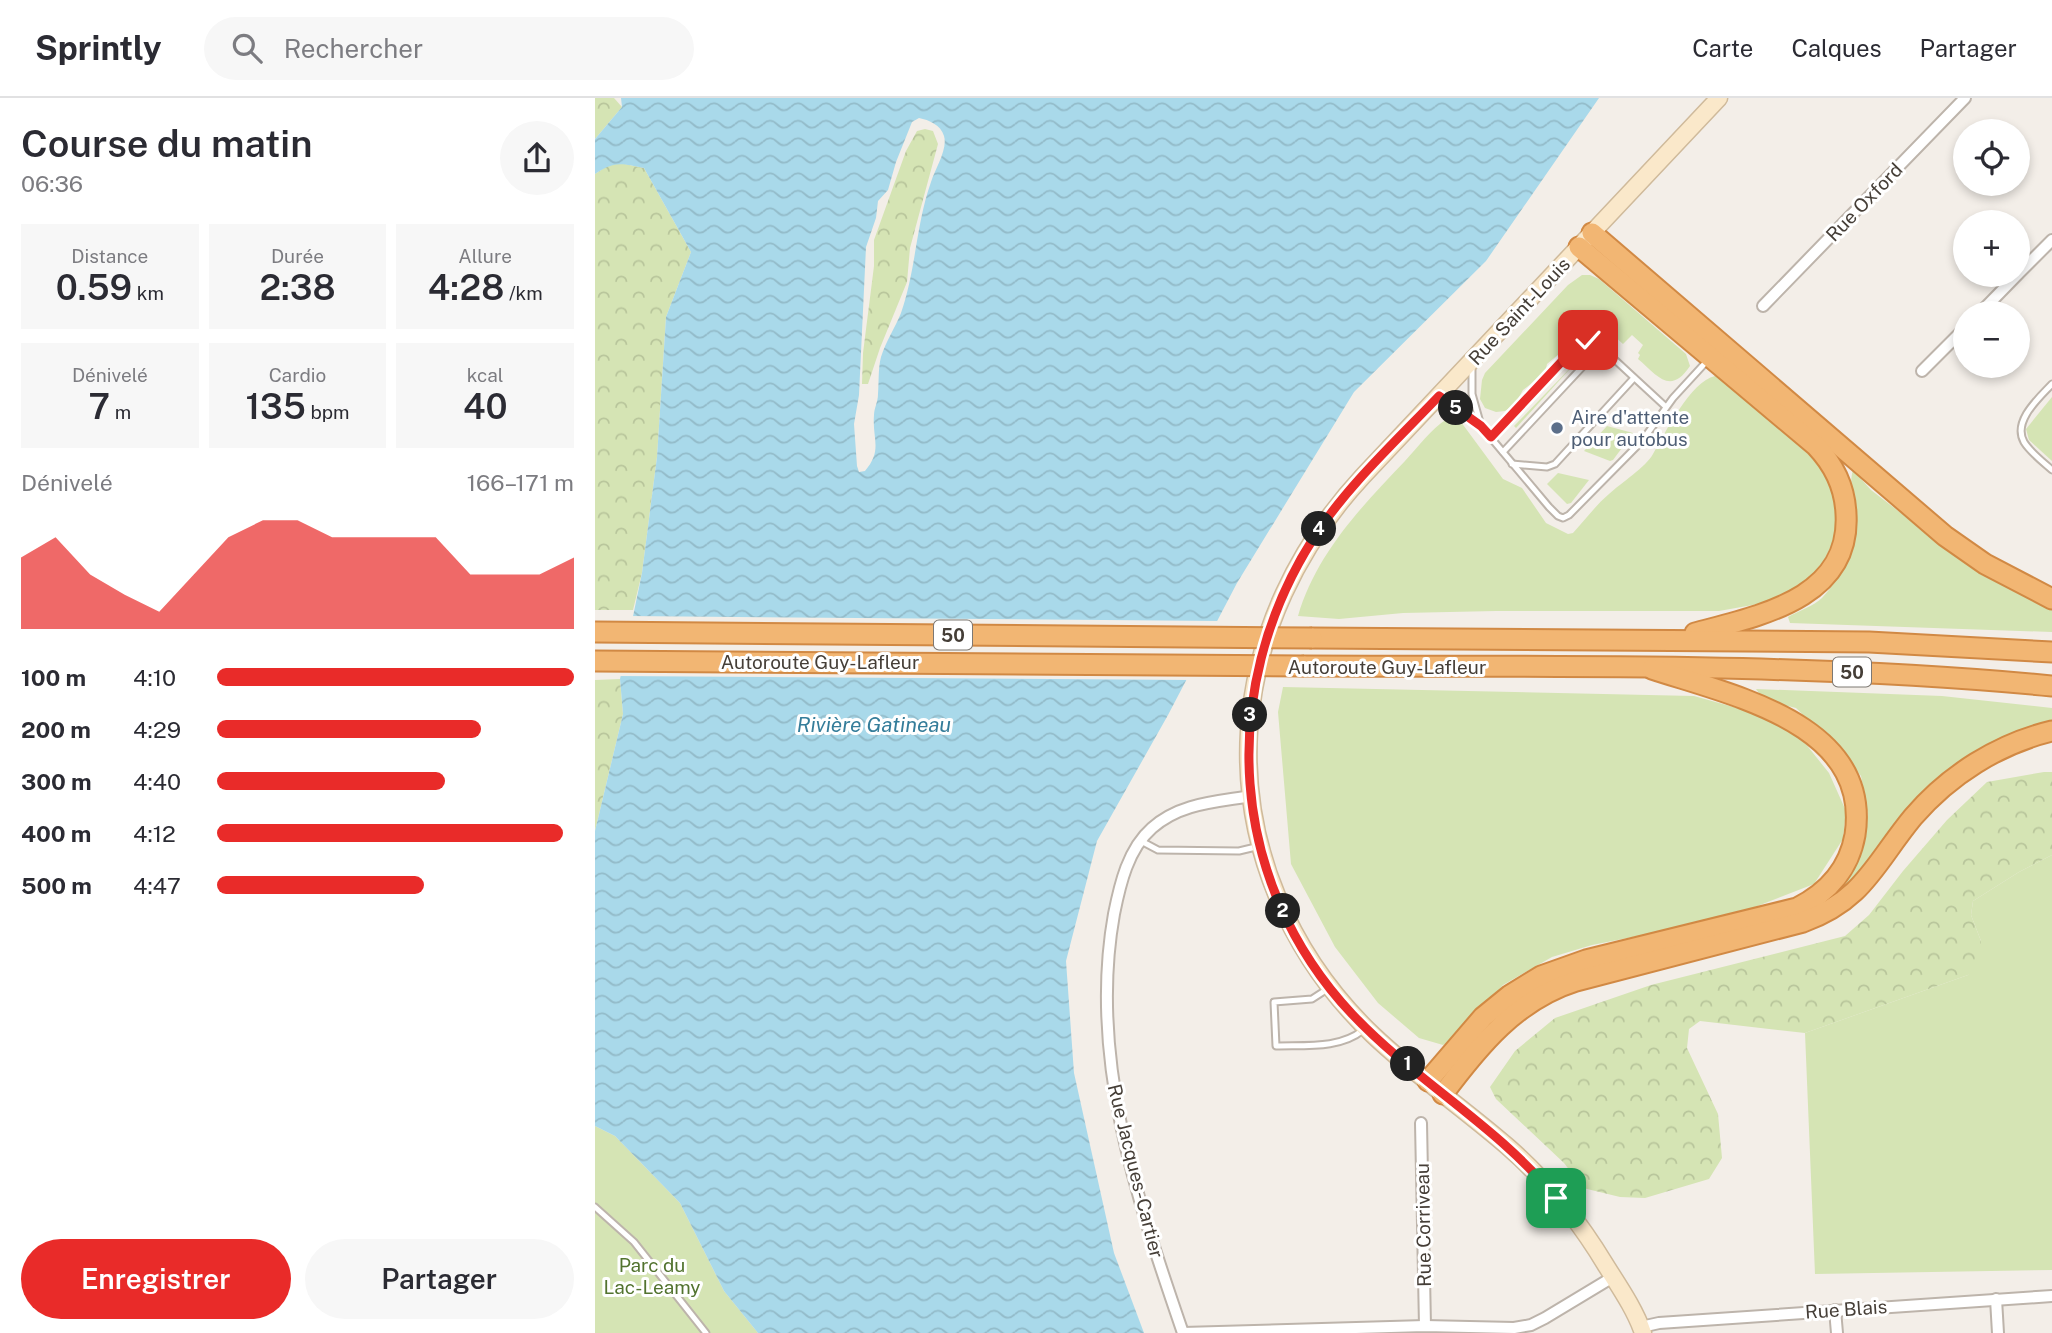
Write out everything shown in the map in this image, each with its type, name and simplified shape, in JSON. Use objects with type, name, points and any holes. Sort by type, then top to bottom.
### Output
[{"type":"highway","points":[[1585,240],[1711,357],[1811,442],[1826,457],[1842,490],[1846,531],[1841,549],[1822,580],[1799,598],[1757,617],[1670,640]]},
{"type":"highway","points":[[1585,240],[1945,536],[1985,564],[2052,599]]},
{"type":"highway","name":"Autoroute Guy-Lafleur","points":[[595,632],[1907,643],[2052,652]]},
{"type":"highway","name":"Autoroute Guy-Lafleur","points":[[595,661],[1652,669],[1864,673],[2052,685]]},
{"type":"highway","points":[[1436,1088],[1483,1017],[1510,995],[1541,976],[1586,960],[1797,908],[1826,889],[1842,870],[1854,842],[1856,807],[1845,772],[1824,746],[1804,728],[1774,710],[1652,669]]},
{"type":"highway","points":[[1436,1088],[1502,1024],[1548,992],[1576,981],[1803,922],[1838,906],[1865,882],[1912,819],[1946,785],[2001,749],[2052,731]]},
{"type":"main road","name":"Rue Saint-Louis","points":[[1642,1330],[1586,1234],[1543,1182],[1507,1146],[1366,1028],[1329,988],[1308,957],[1285,916],[1260,846],[1251,796],[1249,738],[1254,685],[1270,629],[1286,588],[1314,537],[1337,505],[1719,98]]},
{"type":"street","name":"Rue Oxford","points":[[1763,306],[1965,98]]},
{"type":"street","points":[[2030,261],[2052,240]]},
{"type":"street","points":[[1991,301],[2005,287]]},
{"type":"street","points":[[1922,371],[1953,340]]},
{"type":"street","name":"Rue Jacques-Cartier","points":[[1183,1333],[1124,1139],[1114,1089],[1107,1037],[1106,982],[1111,931],[1127,865],[1141,841],[1159,822],[1179,810],[1197,804],[1251,796]]},
{"type":"street","name":"Rue Corriveau","points":[[1421,1123],[1425,1326]]},
{"type":"street","points":[[1183,1333],[1425,1326],[1514,1331],[1545,1318],[1613,1277]]},
{"type":"street","name":"Rue Blais","points":[[1642,1330],[1659,1323],[2052,1296]]},
{"type":"street","points":[[1996,1300],[1998,1333]]},
{"type":"street","points":[[1836,1310],[1837,1333]]},
{"type":"lane","points":[[1491,437],[1580,342],[1591,341],[1601,347],[1665,407]]},
{"type":"lane","points":[[1503,453],[1601,347]]},
{"type":"lane","points":[[1439,396],[1481,426],[1558,516],[1566,517],[1642,442],[1665,407],[1711,357]]},
{"type":"lane","points":[[1473,360],[1472,394],[1481,426]]},
{"type":"lane","points":[[1513,464],[1547,467],[1555,464],[1634,379]]},
{"type":"lane","points":[[2052,384],[2031,407],[2021,431],[2024,441],[2052,470]]},
{"type":"lane","points":[[1141,841],[1158,850],[1239,851],[1260,846]]},
{"type":"lane","points":[[1329,988],[1308,1000],[1274,1002],[1276,1046],[1343,1042],[1354,1038],[1366,1028]]},
{"type":"lane","points":[[595,1207],[634,1242],[706,1333]]},
{"type":"green space","points":[[595,98],[614,98],[622,107],[595,139]]},
{"type":"green space","points":[[917,131],[933,131],[938,144],[910,248],[907,282],[868,384],[862,384],[863,353],[874,266],[874,240],[906,151]]},
{"type":"green space","points":[[610,164],[644,168],[691,252],[666,317],[657,457],[642,573],[633,610],[595,610],[595,174]]},
{"type":"green space","points":[[1582,275],[1599,279],[1686,354],[1690,366],[1676,380],[1664,380],[1638,359],[1643,345],[1632,335],[1623,344],[1596,322],[1588,324],[1572,343],[1547,364],[1545,373],[1523,390],[1515,404],[1505,411],[1496,412],[1485,408],[1480,399],[1485,373],[1568,285]]},
{"type":"green space","points":[[1579,359],[1516,428],[1514,426]]},
{"type":"green space","points":[[1715,376],[1728,379],[1819,459],[1839,493],[1841,525],[1822,565],[1813,576],[1775,601],[1719,611],[1496,611],[1403,613],[1339,619],[1298,616],[1316,572],[1342,532],[1425,438],[1447,419],[1461,422],[1503,479],[1522,488],[1546,523],[1568,534],[1573,533],[1604,498],[1645,464],[1688,397],[1706,380]]},
{"type":"green space","points":[[2052,397],[2052,461],[2029,440],[2026,429]]},
{"type":"green space","points":[[1607,426],[1633,433],[1610,461],[1584,451]]},
{"type":"green space","points":[[1853,470],[1871,490],[1980,574],[2052,606],[2052,632],[1790,623],[1788,617],[1822,598],[1848,558],[1857,523],[1851,481]]},
{"type":"green space","points":[[1558,473],[1589,480],[1571,503],[1567,504],[1547,484]]},
{"type":"green space","points":[[620,679],[623,714],[595,831],[595,680]]},
{"type":"green space","points":[[1283,687],[1694,696],[1755,713],[1801,738],[1829,773],[1846,811],[1843,839],[1814,884],[1724,919],[1592,945],[1552,957],[1503,985],[1455,1038],[1443,1045],[1419,1038],[1378,1003],[1335,947],[1291,864],[1278,712]]},
{"type":"green space","points":[[1756,689],[1942,696],[2052,708],[2052,727],[2018,734],[1948,770],[1918,800],[1842,900],[1818,911],[1857,852],[1868,815],[1861,776],[1848,759],[1796,708],[1764,700]]},
{"type":"green space","points":[[2052,772],[2052,855],[1973,901],[1971,915],[1981,941],[1980,965],[1968,975],[1805,1033],[1700,1021],[1689,1029],[1687,1048],[1718,1114],[1722,1158],[1709,1179],[1645,1198],[1620,1197],[1583,1188],[1564,1163],[1496,1099],[1490,1087],[1515,1051],[1555,1018],[1651,985],[1845,936],[1869,915],[1947,820],[1987,782]]},
{"type":"green space","points":[[2052,855],[2052,1270],[1815,1274],[1805,1033],[1968,975],[1981,941],[1971,915],[1973,901]]},
{"type":"green space","name":"Parc du Lac-Leamy","points":[[595,1126],[615,1136],[680,1203],[724,1291],[758,1333],[595,1333]]},
{"type":"water","name":"Rivière Gatineau","points":[[621,98],[1599,98],[1486,261],[1354,392],[1237,583],[1168,715],[1097,841],[1066,961],[1074,1073],[1114,1253],[1144,1333],[758,1333],[724,1291],[680,1203],[615,1136],[595,1126],[595,831],[623,714],[620,679],[642,573],[657,457],[666,317],[691,252],[644,168],[618,164],[595,174],[595,139],[622,107]],"holes":[[[919,118],[940,129],[944,136],[944,147],[926,198],[906,297],[881,357],[874,412],[874,457],[865,471],[859,472],[854,424],[859,395],[866,247],[876,218],[878,201],[888,190],[912,122]]]},
{"type":"pier","points":[[628,616],[1221,621],[1190,680],[617,676]]},
{"type":"place","name":"Aire d'attente pour autobus","points":[[1557,428]]},
{"type":"route","points":[[1556,1198],[1507,1146],[1374,1036],[1337,998],[1314,967],[1285,916],[1264,860],[1253,815],[1248,754],[1254,685],[1277,609],[1295,569],[1337,505],[1439,396],[1481,426],[1491,437],[1580,342],[1588,340]]}]
